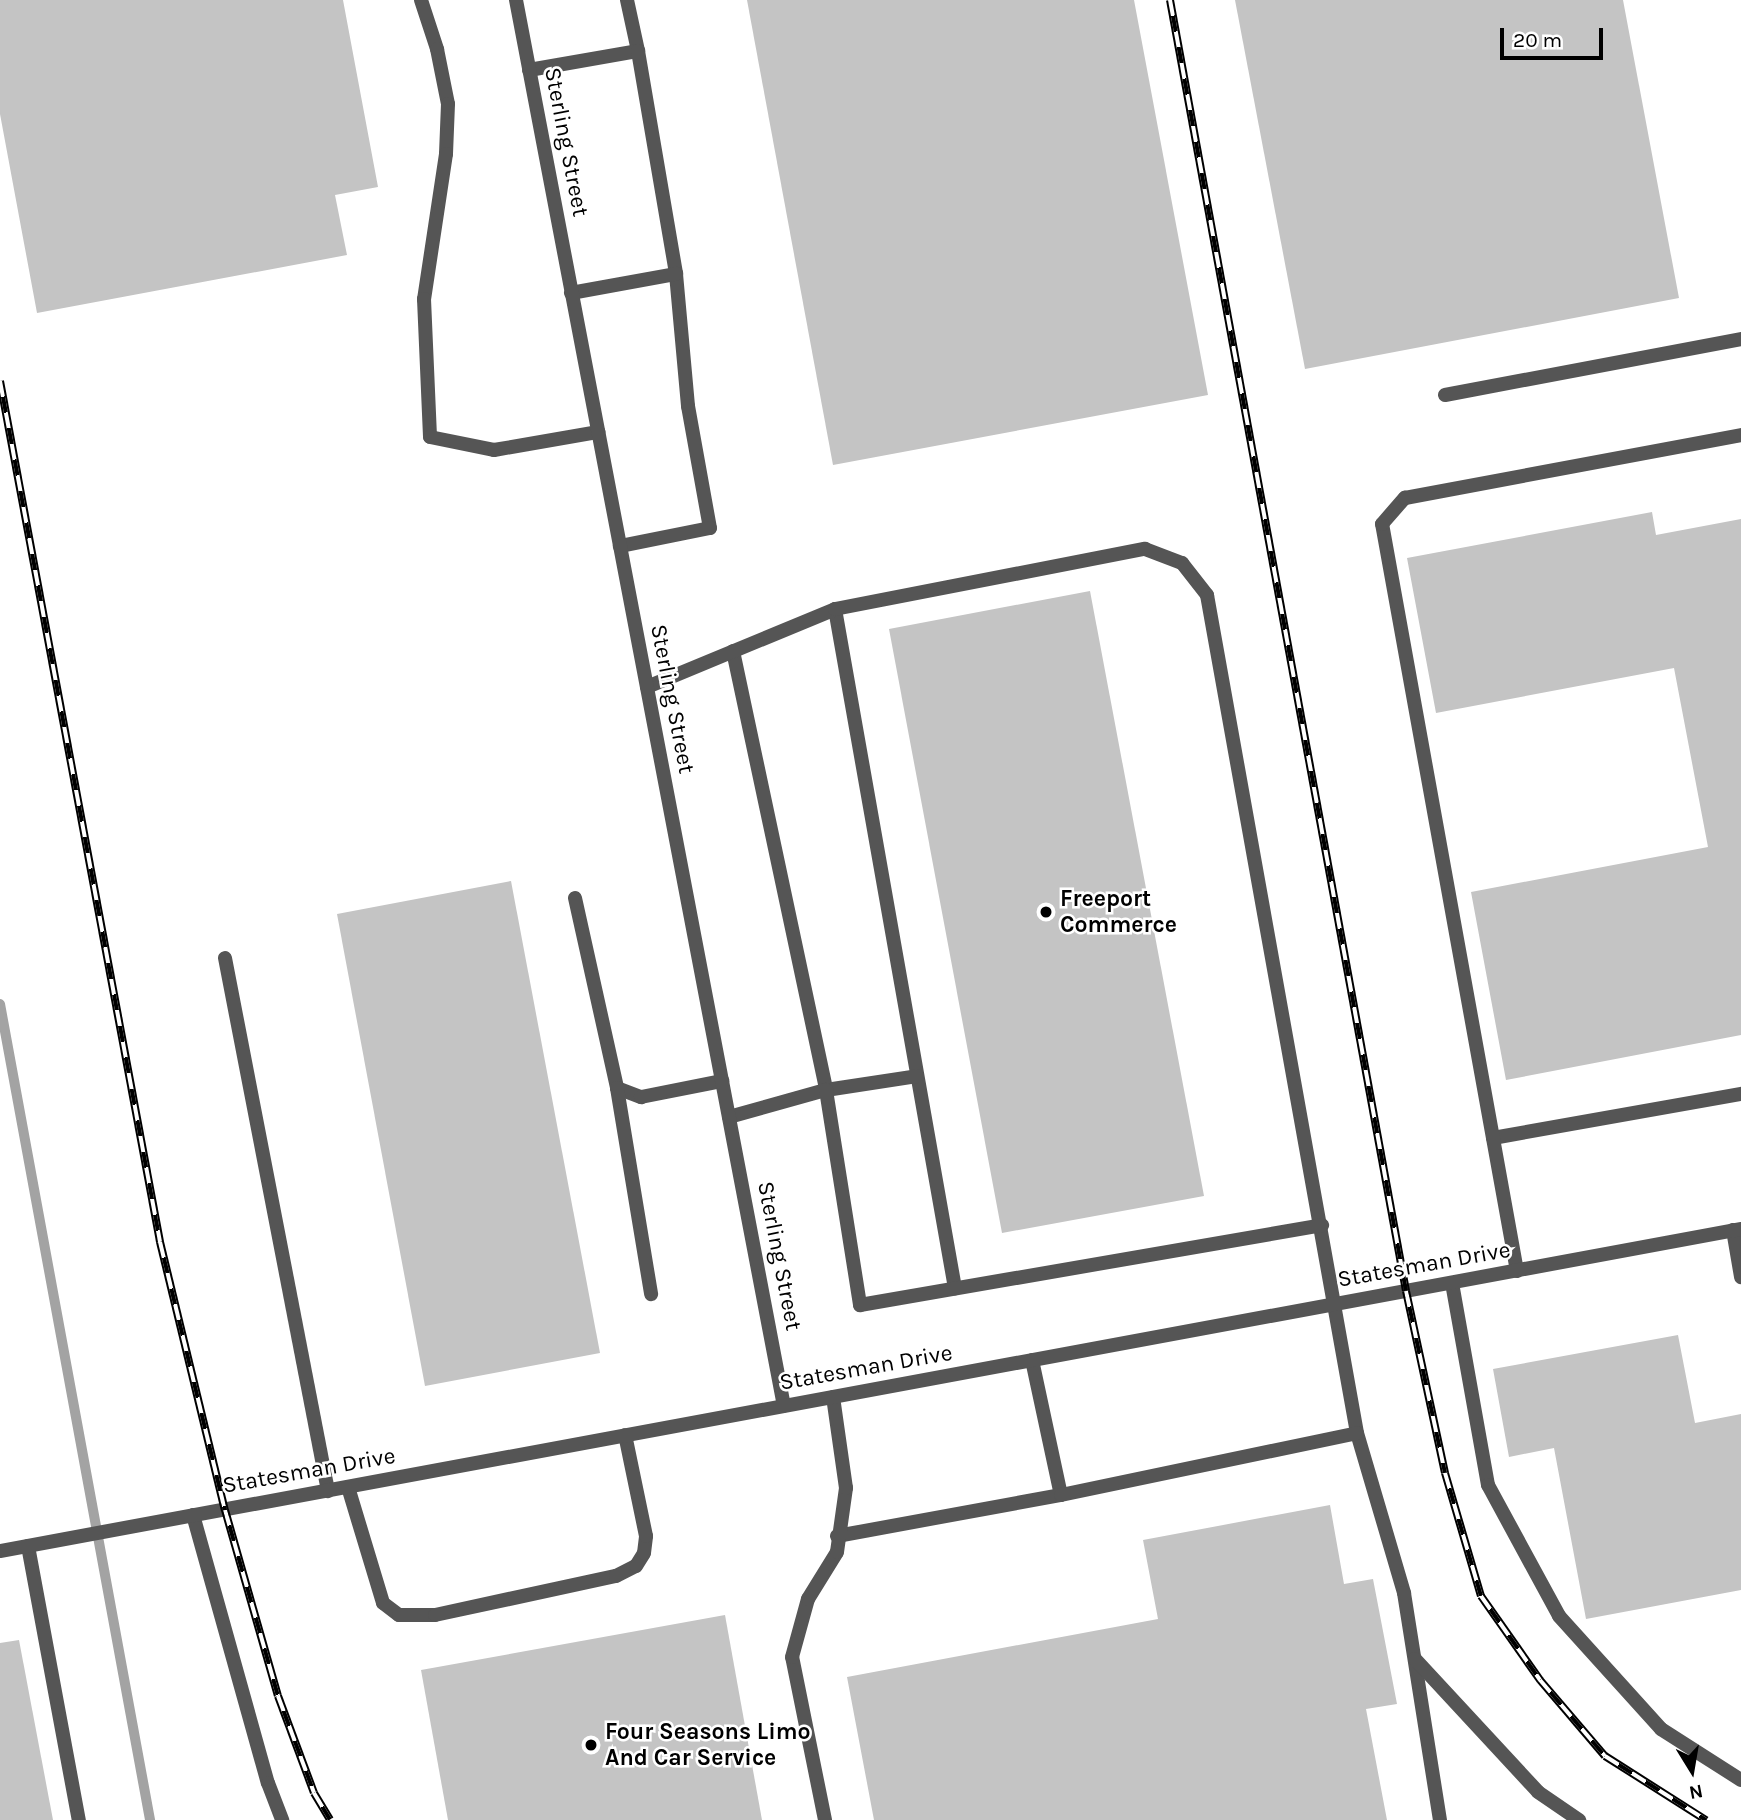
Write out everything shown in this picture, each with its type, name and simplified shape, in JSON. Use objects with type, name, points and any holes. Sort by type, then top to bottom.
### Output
[{"type":"street","points":[[421,0],[437,48],[448,104],[446,154],[424,299],[430,437],[494,450],[598,432]]},
{"type":"street","name":"Sterling Street","points":[[516,0],[784,1406]]},
{"type":"street","points":[[620,545],[710,528],[688,406],[676,274],[627,0]]},
{"type":"street","points":[[529,70],[638,51]]},
{"type":"street","points":[[571,293],[676,274]]},
{"type":"street","points":[[1445,394],[1741,339]]},
{"type":"street","points":[[1517,1271],[1382,524],[1405,498],[1741,435]]},
{"type":"street","points":[[647,687],[835,610],[1145,549],[1182,563],[1207,595],[1322,1225],[1357,1433],[1404,1594],[1440,1820]]},
{"type":"street","points":[[835,610],[955,1288]]},
{"type":"street","points":[[733,651],[826,1090],[860,1305],[1322,1225]]},
{"type":"street","points":[[575,898],[617,1088],[652,1294]]},
{"type":"street","points":[[225,958],[328,1491]]},
{"type":"street","points":[[729,1117],[826,1090],[917,1076]]},
{"type":"street","points":[[617,1088],[641,1097],[722,1082]]},
{"type":"street","points":[[1493,1138],[1741,1094]]},
{"type":"street","points":[[1737,1230],[1741,1277]]},
{"type":"street","name":"Statesman Drive","points":[[0,1551],[1737,1230]]},
{"type":"street","points":[[1452,1283],[1488,1485],[1559,1616],[1661,1729],[1741,1780]]},
{"type":"street","points":[[1032,1360],[1061,1495]]},
{"type":"street","points":[[825,1820],[792,1657],[808,1599],[837,1552],[846,1488],[833,1397]]},
{"type":"street","points":[[838,1536],[1061,1495],[1357,1433]]},
{"type":"street","points":[[348,1487],[383,1603],[399,1615],[435,1615],[616,1576],[636,1566],[645,1553],[646,1536],[625,1435]]},
{"type":"street","points":[[193,1515],[268,1783],[282,1820]]},
{"type":"street","points":[[28,1546],[79,1820]]},
{"type":"street","points":[[1414,1658],[1538,1792],[1579,1820]]},
{"type":"building","points":[[0,0],[343,0],[378,187],[335,195],[347,255],[37,313],[0,114]]},
{"type":"building","points":[[747,0],[1134,0],[1208,395],[833,465]]},
{"type":"building","points":[[1235,0],[1623,0],[1679,298],[1305,369]]},
{"type":"building","points":[[1652,512],[1656,535],[1741,519],[1741,1035],[1506,1080],[1471,892],[1708,847],[1674,668],[1436,713],[1407,558]]},
{"type":"building","name":"Freeport Commerce","points":[[1090,591],[1204,1196],[1002,1233],[889,629]]},
{"type":"building","points":[[511,881],[600,1353],[425,1386],[337,914]]},
{"type":"building","points":[[1678,1335],[1695,1423],[1741,1414],[1741,1590],[1586,1619],[1554,1448],[1509,1457],[1493,1369]]},
{"type":"building","points":[[1330,1505],[1344,1584],[1373,1579],[1397,1704],[1366,1709],[1387,1820],[874,1820],[847,1677],[1158,1619],[1143,1540]]},
{"type":"building","name":"Four Seasons Limo And Car Service","points":[[725,1615],[762,1820],[448,1820],[421,1670]]},
{"type":"building","points":[[19,1640],[53,1820],[0,1820],[0,1643]]},
{"type":"waterway","points":[[0,1004],[150,1820]]},
{"type":"railway","points":[[1170,0],[1406,1291],[1445,1473],[1481,1596],[1540,1680],[1605,1756],[1706,1820]]},
{"type":"railway","points":[[0,381],[160,1242],[225,1510],[278,1696],[314,1793],[330,1820]]},
{"type":"place","name":"Freeport Commerce","points":[[1046,912]]},
{"type":"place","name":"Four Seasons Limo And Car Service","points":[[591,1745]]}]
